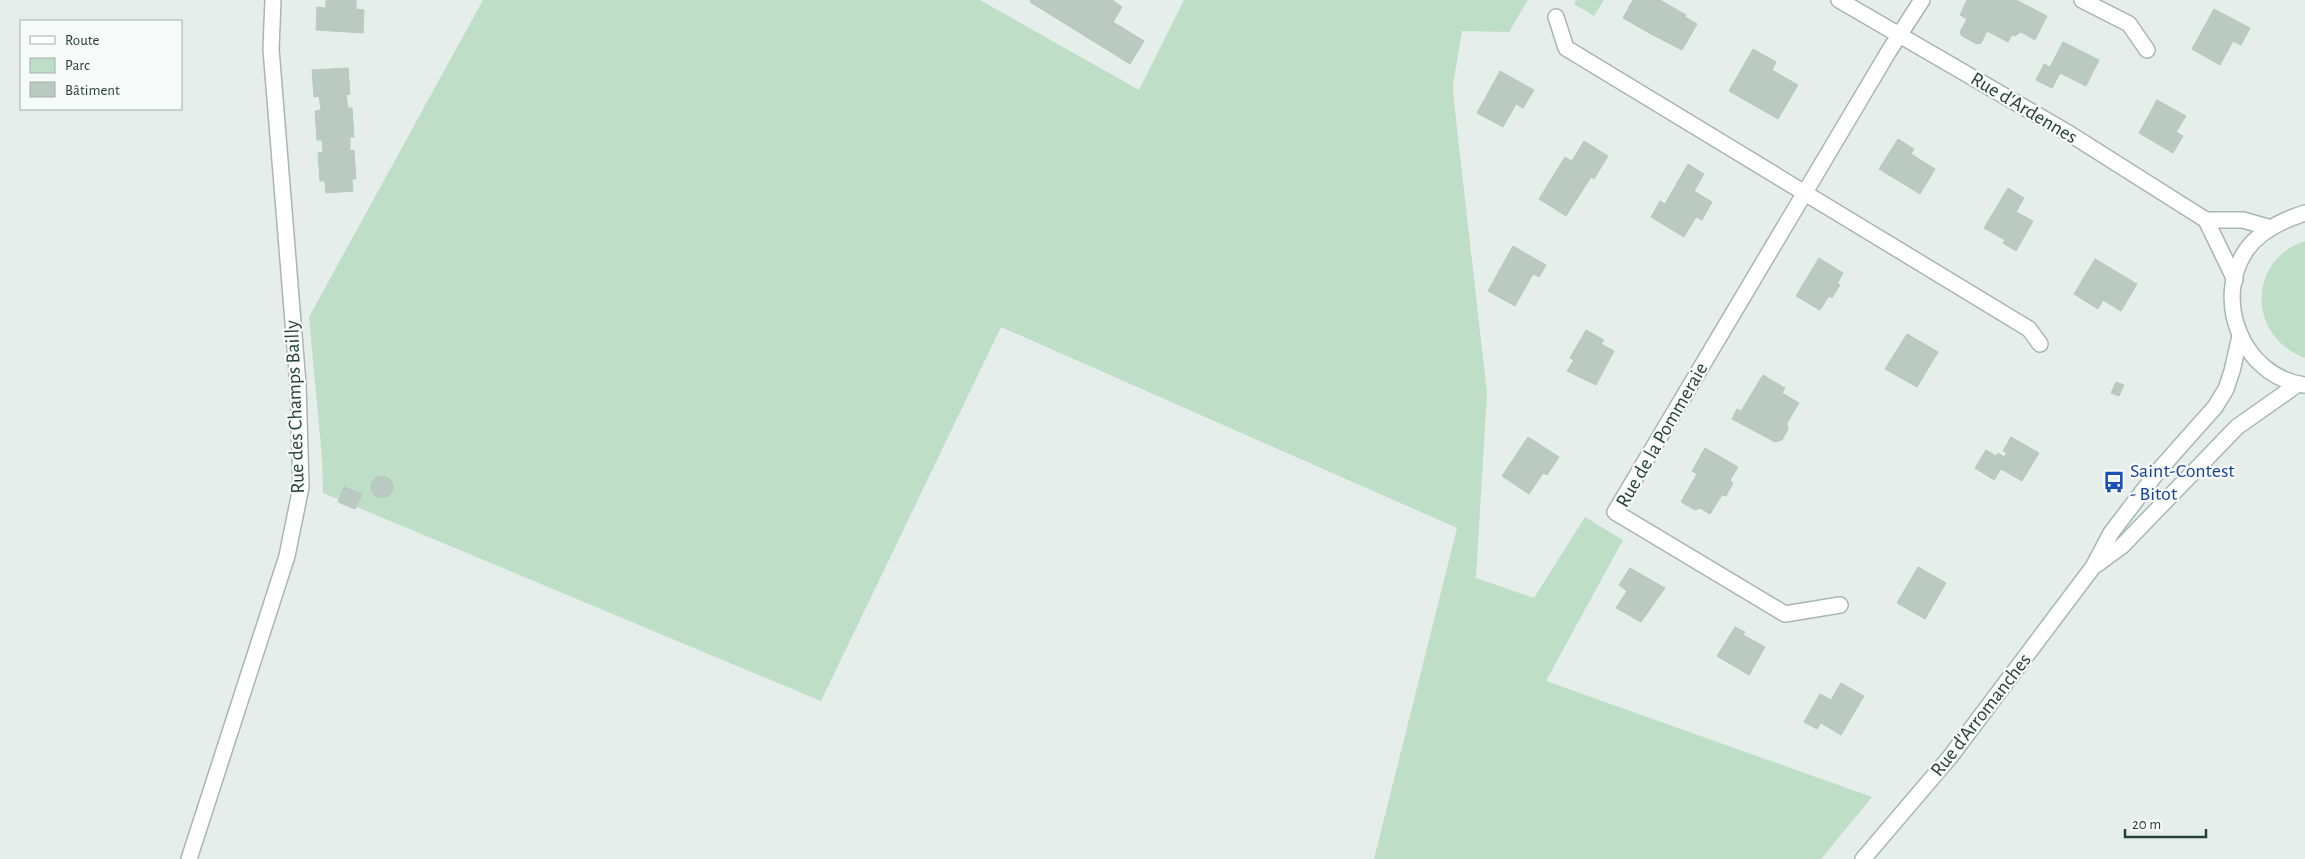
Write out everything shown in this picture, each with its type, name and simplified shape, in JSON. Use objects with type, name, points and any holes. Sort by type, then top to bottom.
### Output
[{"type":"street","name":"Rue des Champs Bailly","points":[[189,859],[287,556],[301,487],[298,384],[271,49],[273,0]]},
{"type":"street","name":"Rue d'Ardennes","points":[[1839,0],[2070,134],[2206,220]]},
{"type":"street","name":"Rue de la Pommeraie","points":[[1840,605],[1785,614],[1615,512],[1899,34],[1922,0]]},
{"type":"street","points":[[2082,0],[2129,24],[2147,50]]},
{"type":"street","points":[[1556,17],[1566,48],[2029,329],[2040,344]]},
{"type":"street","points":[[2302,384],[2286,380],[2254,357],[2240,336],[2234,320],[2232,304],[2239,264],[2247,250],[2258,237],[2271,228],[2288,218],[2305,213]]},
{"type":"street","points":[[2235,280],[2206,220],[2242,220],[2271,228]]},
{"type":"street","points":[[2093,567],[2110,533],[2159,470],[2215,407],[2226,388],[2232,371],[2240,336]]},
{"type":"street","points":[[2093,567],[2122,546],[2237,427],[2302,384]]},
{"type":"street","name":"Rue d'Arromanches","points":[[1863,859],[1950,756],[2093,567]]},
{"type":"green space","points":[[483,0],[980,0],[1139,90],[1184,0],[1528,0],[1509,32],[1462,31],[1453,84],[1487,393],[1476,578],[1534,598],[1585,517],[1623,540],[1546,681],[1872,797],[1821,859],[1374,859],[1457,528],[1001,327],[821,701],[323,493],[322,458],[309,317]]},
{"type":"green space","points":[[1576,0],[1604,0],[1594,16],[1574,4]]},
{"type":"green space","points":[[2305,241],[2305,358],[2286,348],[2273,334],[2264,317],[2262,299],[2264,281],[2272,265],[2286,251]]},
{"type":"building","points":[[326,0],[356,0],[356,9],[364,10],[363,33],[316,30],[317,7],[326,8]]},
{"type":"building","points":[[1031,0],[1112,0],[1122,7],[1113,22],[1144,41],[1130,64],[1030,2]]},
{"type":"building","points":[[1633,0],[1660,0],[1686,15],[1679,26],[1692,33],[1682,50],[1649,33],[1651,30],[1641,24],[1639,27],[1623,18]]},
{"type":"building","points":[[1967,0],[2016,0],[2047,16],[2035,40],[2021,32],[2015,36],[2012,35],[2008,42],[1987,31],[1981,43],[1977,44],[1962,36],[1960,32],[1967,19],[1960,15]]},
{"type":"building","points":[[2214,9],[2250,28],[2241,45],[2233,41],[2220,65],[2192,49]]},
{"type":"building","points":[[1685,17],[1697,24],[1692,33],[1679,26]]},
{"type":"building","points":[[1641,24],[1651,30],[1649,33],[1639,27]]},
{"type":"building","points":[[2063,42],[2099,60],[2086,86],[2060,73],[2052,88],[2036,80],[2044,64],[2050,67]]},
{"type":"building","points":[[1753,49],[1776,62],[1772,70],[1798,85],[1778,119],[1729,91]]},
{"type":"building","points":[[348,68],[350,94],[346,95],[348,108],[352,108],[354,137],[350,137],[350,151],[354,150],[356,179],[352,179],[353,191],[326,193],[325,181],[320,181],[318,153],[323,152],[322,140],[317,140],[315,111],[321,110],[319,96],[314,97],[312,70]]},
{"type":"building","points":[[1500,71],[1534,90],[1523,108],[1516,104],[1503,127],[1477,113]]},
{"type":"building","points":[[2157,100],[2186,116],[2176,132],[2183,136],[2173,153],[2139,133]]},
{"type":"building","points":[[1898,139],[1914,149],[1911,154],[1935,169],[1920,194],[1879,169]]},
{"type":"building","points":[[1584,141],[1608,156],[1594,179],[1591,177],[1566,216],[1539,199],[1565,157],[1572,161]]},
{"type":"building","points":[[1688,164],[1704,174],[1694,191],[1712,202],[1702,220],[1696,217],[1684,237],[1651,217],[1660,201],[1665,204]]},
{"type":"building","points":[[2008,188],[2024,198],[2016,212],[2033,221],[2016,251],[2003,243],[2005,240],[1984,228]]},
{"type":"building","points":[[1513,246],[1546,265],[1539,277],[1533,274],[1515,306],[1488,291]]},
{"type":"building","points":[[1819,258],[1843,273],[1837,284],[1840,285],[1832,298],[1829,296],[1820,310],[1796,296]]},
{"type":"building","points":[[2095,259],[2137,284],[2121,311],[2103,300],[2098,309],[2074,294]]},
{"type":"building","points":[[1586,330],[1604,340],[1601,344],[1614,351],[1596,385],[1567,371],[1574,360],[1570,358]]},
{"type":"building","points":[[1907,334],[1938,352],[1917,387],[1885,369]]},
{"type":"building","points":[[1763,375],[1785,388],[1782,393],[1799,403],[1787,423],[1788,429],[1782,440],[1775,442],[1732,419],[1737,409],[1741,411]]},
{"type":"building","points":[[2116,382],[2124,385],[2119,396],[2111,393]]},
{"type":"building","points":[[1528,437],[1559,457],[1547,475],[1543,473],[1529,494],[1502,476]]},
{"type":"building","points":[[2011,437],[2039,453],[2022,481],[2001,469],[1994,480],[1975,468],[1986,450],[1996,456],[1998,453],[2004,457],[2007,453],[2003,451]]},
{"type":"building","points":[[1705,448],[1738,467],[1730,480],[1733,483],[1726,496],[1722,495],[1710,514],[1700,508],[1695,510],[1681,502],[1697,474],[1692,471]]},
{"type":"building","points":[[382,476],[390,479],[393,487],[390,495],[382,498],[374,495],[371,487],[374,479]]},
{"type":"building","points":[[344,487],[362,494],[355,509],[338,502]]},
{"type":"building","points":[[1918,567],[1946,583],[1925,619],[1897,603]]},
{"type":"building","points":[[1630,568],[1665,588],[1641,622],[1616,608],[1627,591],[1619,585]]},
{"type":"building","points":[[1735,627],[1745,632],[1743,635],[1765,647],[1749,675],[1717,656]]},
{"type":"building","points":[[1841,683],[1864,696],[1841,735],[1821,723],[1817,729],[1804,722],[1820,694],[1831,700]]},
{"type":"place","name":"Saint-Contest - Bitot","points":[[2114,482]]}]
